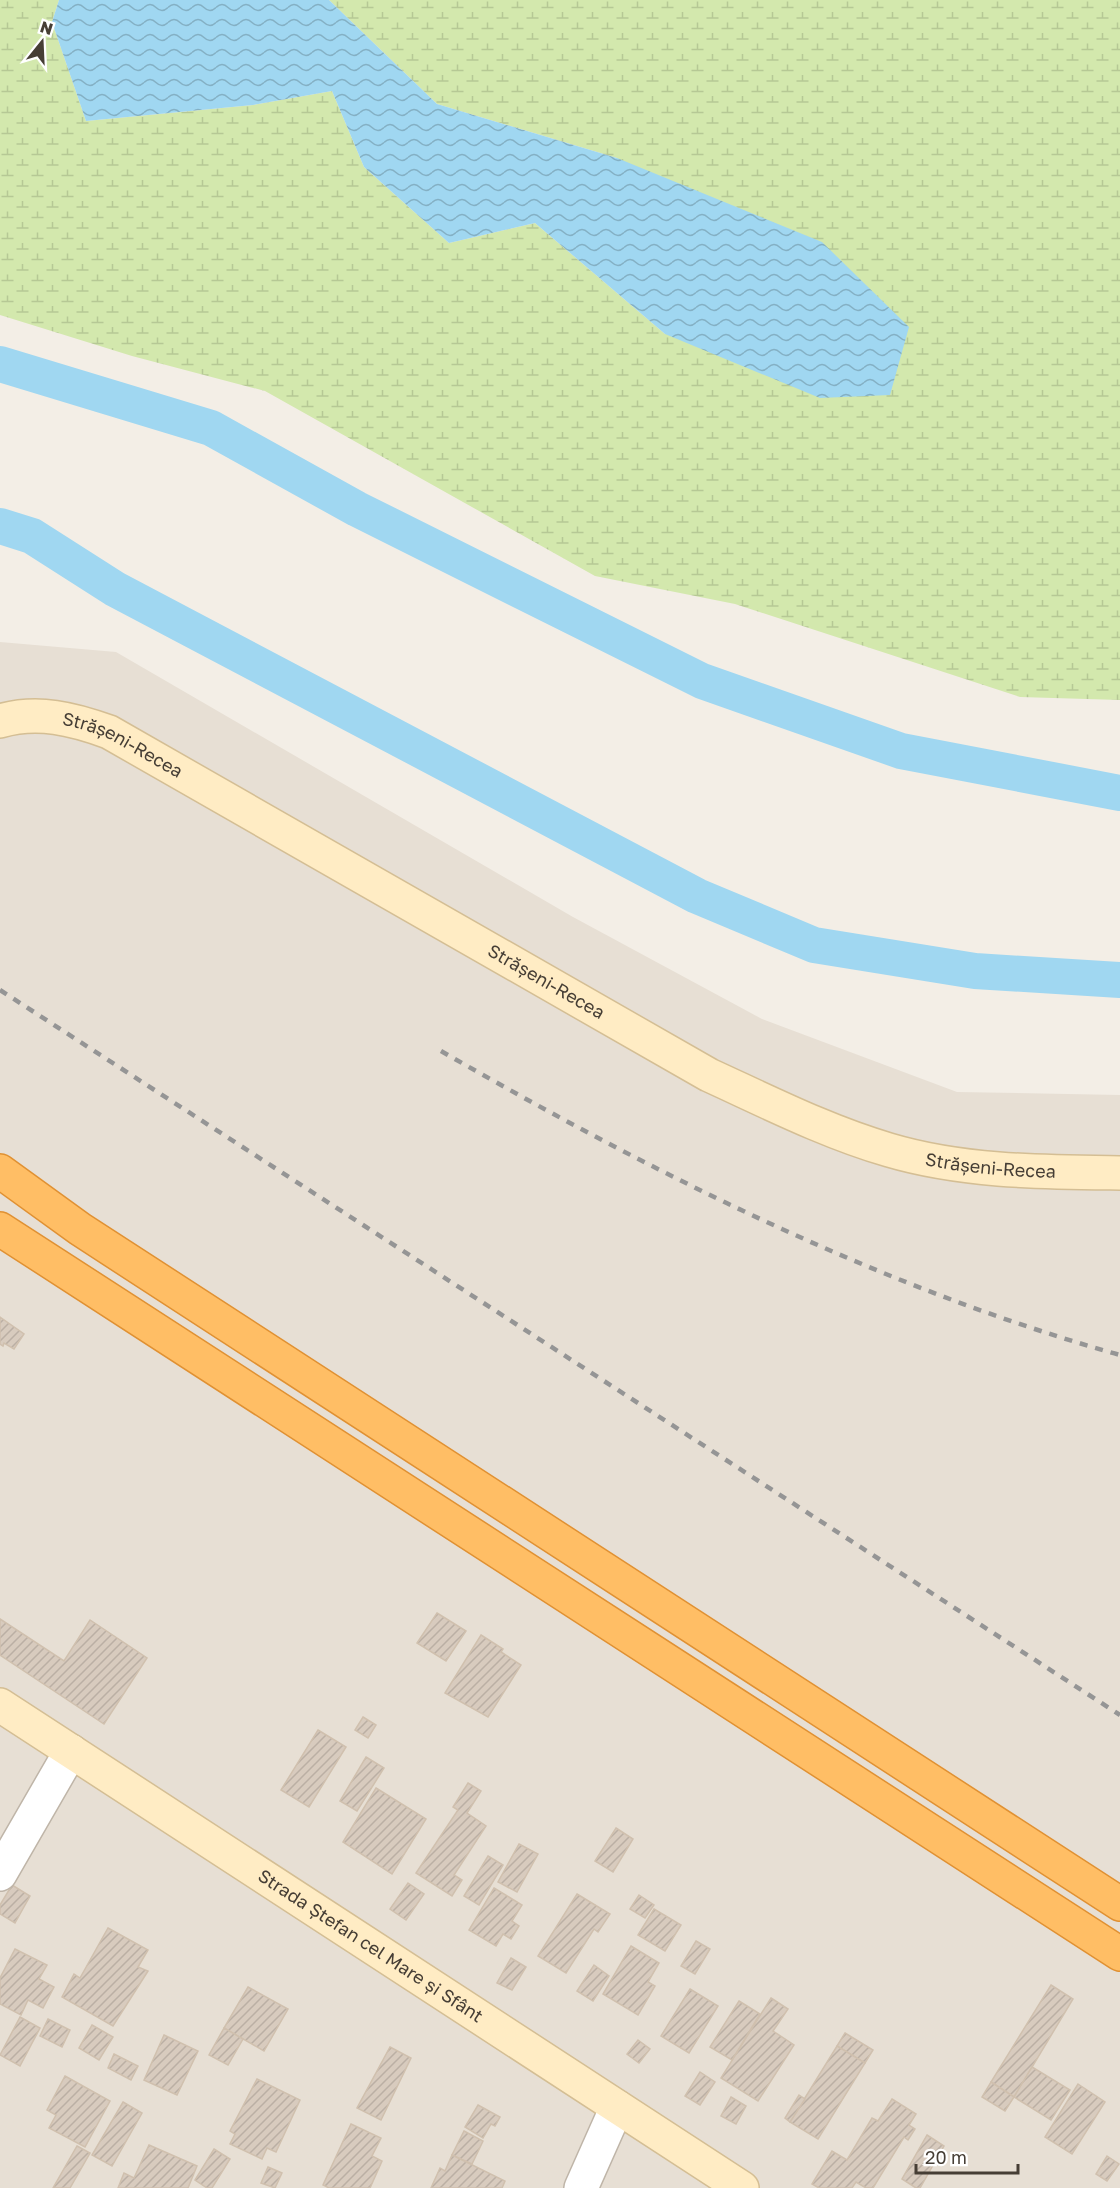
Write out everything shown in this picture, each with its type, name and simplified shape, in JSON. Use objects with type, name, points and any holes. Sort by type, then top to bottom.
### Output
[{"type":"highway","points":[[0,1171],[90,1236],[1120,1904]]},
{"type":"highway","points":[[0,1229],[1120,1954]]},
{"type":"main road","name":"Strășeni-Recea","points":[[0,721],[13,717],[50,716],[80,721],[110,732],[709,1075],[807,1120],[890,1150],[969,1166],[1120,1173]]},
{"type":"main road","name":"Strada Ștefan cel Mare și Sfânt","points":[[0,1705],[742,2188]]},
{"type":"street","points":[[0,1874],[71,1751]]},
{"type":"street","points":[[581,2188],[618,2107]]},
{"type":"shaded area","points":[[0,642],[116,652],[573,917],[762,1019],[957,1092],[1120,1095],[1120,2188],[0,2188]]},
{"type":"green space","points":[[0,0],[59,0],[52,22],[86,121],[253,105],[332,91],[364,167],[449,243],[535,223],[665,334],[617,158],[437,104],[329,0],[1120,0],[1120,700],[1020,697],[735,604],[595,576],[265,391],[132,356],[0,315]]},
{"type":"water","points":[[59,0],[329,0],[437,104],[617,158],[822,242],[909,327],[890,395],[820,398],[665,334],[535,223],[449,243],[364,167],[332,91],[253,105],[86,121],[52,22]]},
{"type":"building","points":[[0,1317],[24,1334],[14,1349],[4,1343],[3,1346],[0,1344]]},
{"type":"building","points":[[437,1613],[466,1631],[446,1661],[417,1643]]},
{"type":"building","points":[[0,1619],[64,1661],[90,1620],[147,1658],[104,1724],[0,1655]]},
{"type":"building","points":[[481,1635],[503,1649],[501,1652],[521,1665],[488,1717],[445,1693]]},
{"type":"building","points":[[363,1717],[376,1725],[368,1738],[355,1730]]},
{"type":"building","points":[[318,1730],[346,1747],[309,1807],[281,1790]]},
{"type":"building","points":[[366,1757],[384,1768],[357,1811],[340,1801]]},
{"type":"building","points":[[468,1783],[481,1791],[467,1813],[486,1826],[454,1875],[462,1880],[452,1896],[416,1873],[458,1810],[453,1807]]},
{"type":"building","points":[[376,1788],[426,1819],[392,1874],[343,1842]]},
{"type":"building","points":[[616,1828],[633,1839],[613,1872],[595,1861]]},
{"type":"building","points":[[519,1844],[538,1854],[517,1892],[498,1882]]},
{"type":"building","points":[[488,1856],[503,1865],[479,1905],[464,1896]]},
{"type":"building","points":[[408,1883],[424,1894],[406,1920],[390,1909]]},
{"type":"building","points":[[12,1885],[30,1896],[15,1923],[0,1914],[0,1905]]},
{"type":"building","points":[[494,1888],[522,1905],[512,1921],[519,1926],[511,1939],[503,1934],[496,1946],[469,1930]]},
{"type":"building","points":[[577,1894],[610,1914],[598,1932],[594,1929],[566,1973],[538,1956]]},
{"type":"building","points":[[639,1895],[654,1905],[645,1918],[630,1909]]},
{"type":"building","points":[[654,1909],[681,1925],[665,1951],[638,1935]]},
{"type":"building","points":[[108,1928],[148,1950],[138,1967],[148,1971],[113,2026],[62,1997],[74,1974],[80,1978]]},
{"type":"building","points":[[696,1941],[710,1949],[695,1974],[681,1966]]},
{"type":"building","points":[[631,1946],[659,1963],[648,1982],[655,1986],[638,2015],[603,1994]]},
{"type":"building","points":[[15,1949],[47,1965],[39,1979],[54,1987],[43,2008],[28,2000],[21,2015],[0,2004],[0,1978]]},
{"type":"building","points":[[511,1958],[526,1967],[512,1990],[497,1983]]},
{"type":"building","points":[[594,1965],[609,1976],[593,2001],[577,1991]]},
{"type":"building","points":[[1051,1985],[1073,1999],[1014,2097],[991,2082]]},
{"type":"building","points":[[248,1987],[288,2009],[264,2051],[224,2028]]},
{"type":"building","points":[[690,1989],[718,2006],[689,2053],[661,2036]]},
{"type":"building","points":[[771,1998],[788,2009],[773,2031],[794,2045],[758,2101],[721,2078]]},
{"type":"building","points":[[739,2001],[760,2014],[732,2060],[710,2047]]},
{"type":"building","points":[[20,2017],[40,2028],[20,2066],[0,2055]]},
{"type":"building","points":[[48,2019],[70,2030],[62,2047],[40,2036]]},
{"type":"building","points":[[92,2025],[113,2037],[99,2060],[79,2048]]},
{"type":"building","points":[[224,2028],[243,2039],[228,2065],[209,2055]]},
{"type":"building","points":[[845,2033],[873,2050],[865,2063],[837,2046]]},
{"type":"building","points":[[164,2035],[198,2051],[177,2095],[144,2080]]},
{"type":"building","points":[[638,2040],[650,2049],[639,2063],[627,2054]]},
{"type":"building","points":[[837,2046],[865,2063],[818,2139],[790,2122]]},
{"type":"building","points":[[390,2047],[411,2058],[381,2120],[357,2108]]},
{"type":"building","points":[[114,2054],[138,2066],[131,2080],[108,2068]]},
{"type":"building","points":[[1032,2067],[1070,2090],[1051,2120],[1014,2097]]},
{"type":"building","points":[[700,2072],[715,2082],[700,2105],[685,2096]]},
{"type":"building","points":[[65,2076],[110,2101],[85,2147],[49,2128],[56,2115],[47,2110]]},
{"type":"building","points":[[257,2079],[300,2100],[276,2152],[267,2148],[262,2159],[230,2144],[235,2134],[230,2131]]},
{"type":"building","points":[[991,2082],[1014,2097],[1005,2111],[982,2097]]},
{"type":"building","points":[[1078,2084],[1105,2102],[1072,2154],[1045,2137]]},
{"type":"building","points":[[799,2095],[805,2099],[790,2122],[785,2118]]},
{"type":"building","points":[[731,2097],[746,2106],[736,2124],[721,2116]]},
{"type":"building","points":[[892,2099],[916,2114],[909,2125],[915,2129],[908,2140],[904,2137],[873,2188],[866,2188],[856,2182],[852,2188],[819,2188],[812,2184],[832,2151],[847,2160],[872,2118],[878,2121]]},
{"type":"building","points":[[123,2102],[142,2113],[112,2166],[92,2155]]},
{"type":"building","points":[[478,2105],[500,2117],[495,2126],[491,2124],[483,2138],[465,2127]]},
{"type":"building","points":[[351,2124],[381,2138],[372,2156],[382,2161],[370,2188],[329,2188],[323,2185]]},
{"type":"building","points":[[464,2131],[483,2141],[472,2164],[452,2155]]},
{"type":"building","points":[[927,2135],[944,2146],[920,2188],[916,2188],[902,2179]]},
{"type":"building","points":[[149,2145],[197,2166],[188,2188],[118,2188],[124,2173],[134,2178]]},
{"type":"building","points":[[77,2146],[90,2153],[70,2188],[53,2188]]},
{"type":"building","points":[[214,2149],[230,2159],[212,2188],[207,2188],[195,2180]]},
{"type":"building","points":[[452,2155],[505,2181],[502,2188],[431,2188],[440,2168],[445,2171]]},
{"type":"building","points":[[1107,2156],[1119,2164],[1107,2181],[1096,2174]]},
{"type":"building","points":[[268,2167],[282,2173],[275,2188],[261,2183]]},
{"type":"waterway","points":[[0,364],[211,428],[357,509],[702,681],[901,751],[1120,793]]},
{"type":"waterway","points":[[0,526],[32,536],[115,589],[697,896],[814,945],[975,971],[1120,980]]},
{"type":"railway","points":[[0,990],[1120,1715]]},
{"type":"railway","points":[[441,1051],[604,1141],[771,1224],[943,1297],[1031,1328],[1120,1355]]}]
